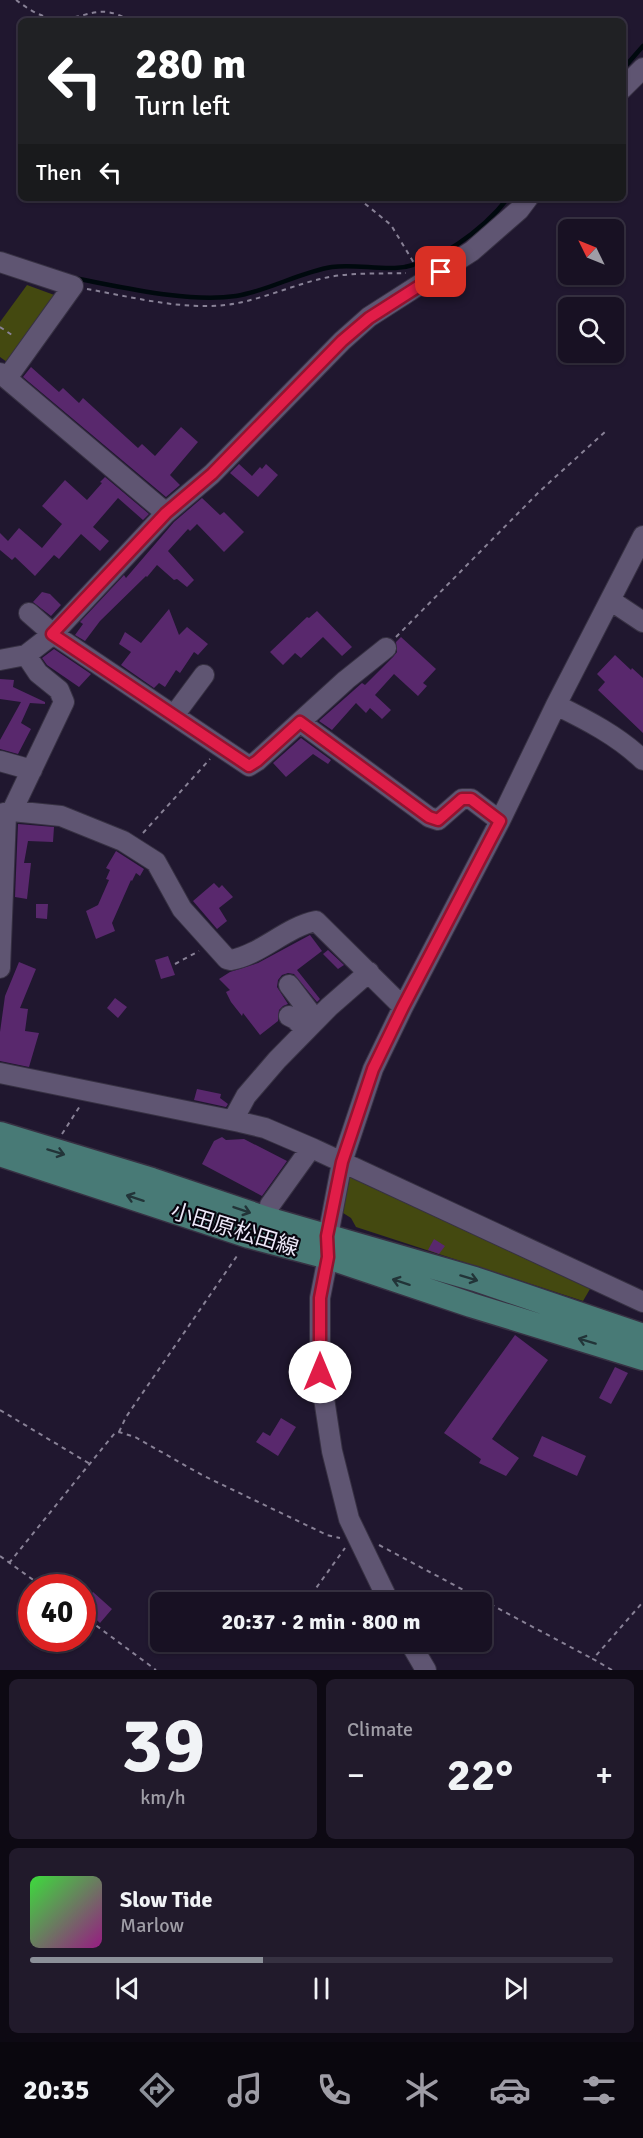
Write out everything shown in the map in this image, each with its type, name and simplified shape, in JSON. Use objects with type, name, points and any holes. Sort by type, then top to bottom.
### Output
[{"type":"main road","name":"小田原松田線","points":[[0,1134],[328,1247],[471,1305],[643,1358]]},
{"type":"main road","name":"小田原松田線","points":[[0,1154],[249,1236],[328,1247],[475,1279],[643,1336]]},
{"type":"street","points":[[626,85],[643,68]]},
{"type":"street","points":[[0,660],[26,655],[52,634],[166,513],[212,474],[342,341],[369,318],[472,251],[519,210],[526,201]]},
{"type":"street","points":[[0,262],[73,286],[4,376],[166,513]]},
{"type":"street","points":[[383,1592],[353,1537],[332,1451],[320,1372],[320,1298],[342,1162],[373,1069],[643,536]]},
{"type":"street","points":[[610,600],[643,622]]},
{"type":"street","points":[[29,613],[52,634],[175,714],[249,766],[386,648]]},
{"type":"street","points":[[0,968],[6,813],[32,770],[64,702],[59,690],[38,673],[26,655]]},
{"type":"street","points":[[175,714],[204,675]]},
{"type":"street","points":[[556,705],[589,721],[634,751],[643,760]]},
{"type":"street","points":[[300,722],[429,817],[438,820],[462,799],[471,799],[500,821]]},
{"type":"street","points":[[0,761],[32,770]]},
{"type":"street","points":[[6,813],[61,816],[92,827],[131,846],[156,862],[182,909],[227,959],[231,960],[262,947],[307,923],[316,921],[403,1007]]},
{"type":"street","points":[[233,1120],[246,1096],[310,1025],[369,972]]},
{"type":"street","points":[[289,986],[310,1025]]},
{"type":"street","points":[[289,1016],[310,1025]]},
{"type":"street","points":[[0,1073],[265,1128],[643,1302]]},
{"type":"street","points":[[270,1205],[311,1148]]},
{"type":"street","points":[[415,1652],[426,1670]]},
{"type":"path","points":[[16,0],[40,16],[50,18]]},
{"type":"path","points":[[61,18],[108,10],[126,18]]},
{"type":"path","points":[[362,201],[391,225],[420,273]]},
{"type":"path","points":[[73,286],[157,301],[209,306],[242,303],[321,278],[338,275],[408,273]]},
{"type":"path","points":[[386,648],[540,491],[607,430]]},
{"type":"path","points":[[131,846],[221,747]]},
{"type":"path","points":[[175,964],[211,942]]},
{"type":"path","points":[[60,1139],[82,1104],[85,1090]]},
{"type":"path","points":[[9,1563],[115,1433],[119,1432],[126,1417],[239,1253]]},
{"type":"path","points":[[0,1410],[90,1464]]},
{"type":"path","points":[[119,1432],[135,1437],[202,1475],[327,1535],[343,1539],[353,1537],[400,1555],[612,1670]]},
{"type":"path","points":[[313,1592],[353,1537]]},
{"type":"path","points":[[0,1556],[25,1574]]},
{"type":"path","points":[[593,1659],[643,1602]]},
{"type":"path","points":[[96,1626],[156,1670]]},
{"type":"green space","points":[[27,285],[57,296],[7,362],[0,357],[0,322]]},
{"type":"green space","points":[[349,1176],[590,1289],[583,1301],[356,1227],[351,1218],[340,1211]]},
{"type":"building","points":[[31,367],[59,392],[63,388],[79,403],[83,398],[138,448],[142,444],[155,456],[181,427],[198,442],[170,475],[180,485],[166,497],[23,377]]},
{"type":"building","points":[[239,464],[252,476],[266,464],[278,475],[258,497],[230,473]]},
{"type":"building","points":[[105,477],[149,514],[143,520],[118,498],[93,527],[109,541],[100,551],[81,534],[59,559],[54,555],[35,576],[15,557],[12,560],[0,550],[0,533],[8,541],[19,528],[42,548],[62,524],[42,506],[65,480],[87,500]]},
{"type":"building","points":[[202,498],[220,515],[224,512],[244,532],[224,552],[197,524],[190,531],[188,529],[168,551],[194,580],[187,587],[177,579],[174,580],[157,565],[100,621],[85,641],[75,635],[83,624],[80,622],[124,575],[126,578],[174,522]]},
{"type":"building","points":[[42,592],[50,594],[61,605],[51,616],[33,602]]},
{"type":"building","points":[[169,609],[179,635],[187,627],[208,644],[198,655],[194,652],[180,673],[176,670],[165,687],[159,683],[154,688],[121,665],[131,652],[119,644],[125,632],[141,643]]},
{"type":"building","points":[[317,611],[352,647],[342,656],[323,637],[301,658],[295,653],[283,665],[270,652],[307,617],[309,618]]},
{"type":"building","points":[[401,637],[436,669],[423,683],[427,686],[418,696],[394,674],[375,695],[391,710],[382,719],[370,708],[366,713],[356,703],[332,730],[319,721],[362,683],[365,685],[393,657],[397,652],[396,642]]},
{"type":"building","points":[[54,649],[91,674],[79,687],[47,665],[42,658]]},
{"type":"building","points":[[615,655],[643,678],[643,733],[598,690],[605,682],[597,674]]},
{"type":"building","points":[[0,679],[14,680],[13,687],[45,702],[45,704],[30,703],[21,723],[31,729],[18,754],[0,749],[0,740],[21,702],[0,699]]},
{"type":"building","points":[[301,738],[331,760],[328,764],[313,754],[286,777],[273,763]]},
{"type":"building","points":[[18,824],[54,827],[53,842],[28,841],[24,863],[31,863],[27,899],[15,897]]},
{"type":"building","points":[[116,851],[144,869],[140,876],[136,873],[131,880],[112,923],[115,931],[96,939],[86,911],[98,905],[109,880],[106,879],[110,870],[106,868]]},
{"type":"building","points":[[214,883],[219,888],[222,885],[233,897],[219,908],[227,921],[217,929],[193,901]]},
{"type":"building","points":[[36,904],[48,904],[47,919],[36,918]]},
{"type":"building","points":[[310,935],[322,951],[297,970],[320,999],[317,1002],[294,974],[282,975],[277,987],[288,1004],[279,1010],[278,1021],[260,1035],[231,1002],[226,992],[230,990],[219,979],[230,972],[258,963]]},
{"type":"building","points":[[328,950],[344,965],[338,969],[323,954]]},
{"type":"building","points":[[168,956],[175,975],[161,979],[155,960]]},
{"type":"building","points":[[19,962],[36,969],[20,1008],[28,1009],[25,1031],[39,1033],[29,1067],[0,1061],[0,1032],[5,996]]},
{"type":"building","points":[[115,998],[127,1007],[118,1018],[107,1008]]},
{"type":"building","points":[[197,1089],[221,1094],[220,1098],[228,1104],[226,1107],[194,1100]]},
{"type":"building","points":[[222,1137],[226,1140],[244,1139],[287,1161],[262,1196],[202,1164],[214,1141]]},
{"type":"building","points":[[434,1239],[445,1246],[439,1254],[428,1250]]},
{"type":"building","points":[[515,1335],[548,1360],[492,1439],[519,1458],[506,1476],[479,1463],[481,1459],[444,1433]]},
{"type":"building","points":[[615,1367],[628,1373],[611,1404],[599,1398]]},
{"type":"building","points":[[281,1418],[296,1427],[278,1456],[256,1442],[263,1432],[270,1436]]},
{"type":"building","points":[[542,1436],[586,1456],[577,1476],[533,1456]]},
{"type":"building","points":[[96,1595],[112,1609],[100,1623],[96,1619]]},
{"type":"waterway","points":[[626,65],[643,46]]},
{"type":"waterway","points":[[74,278],[176,296],[217,298],[248,294],[332,267],[411,266],[427,261],[458,244],[486,222],[506,201]]},
{"type":"route","points":[[320,1372],[320,1298],[328,1257],[327,1236],[342,1162],[373,1069],[500,821],[471,799],[462,799],[438,820],[429,817],[300,722],[249,766],[175,714],[52,634],[166,513],[212,474],[342,341],[369,318],[441,272]]}]
